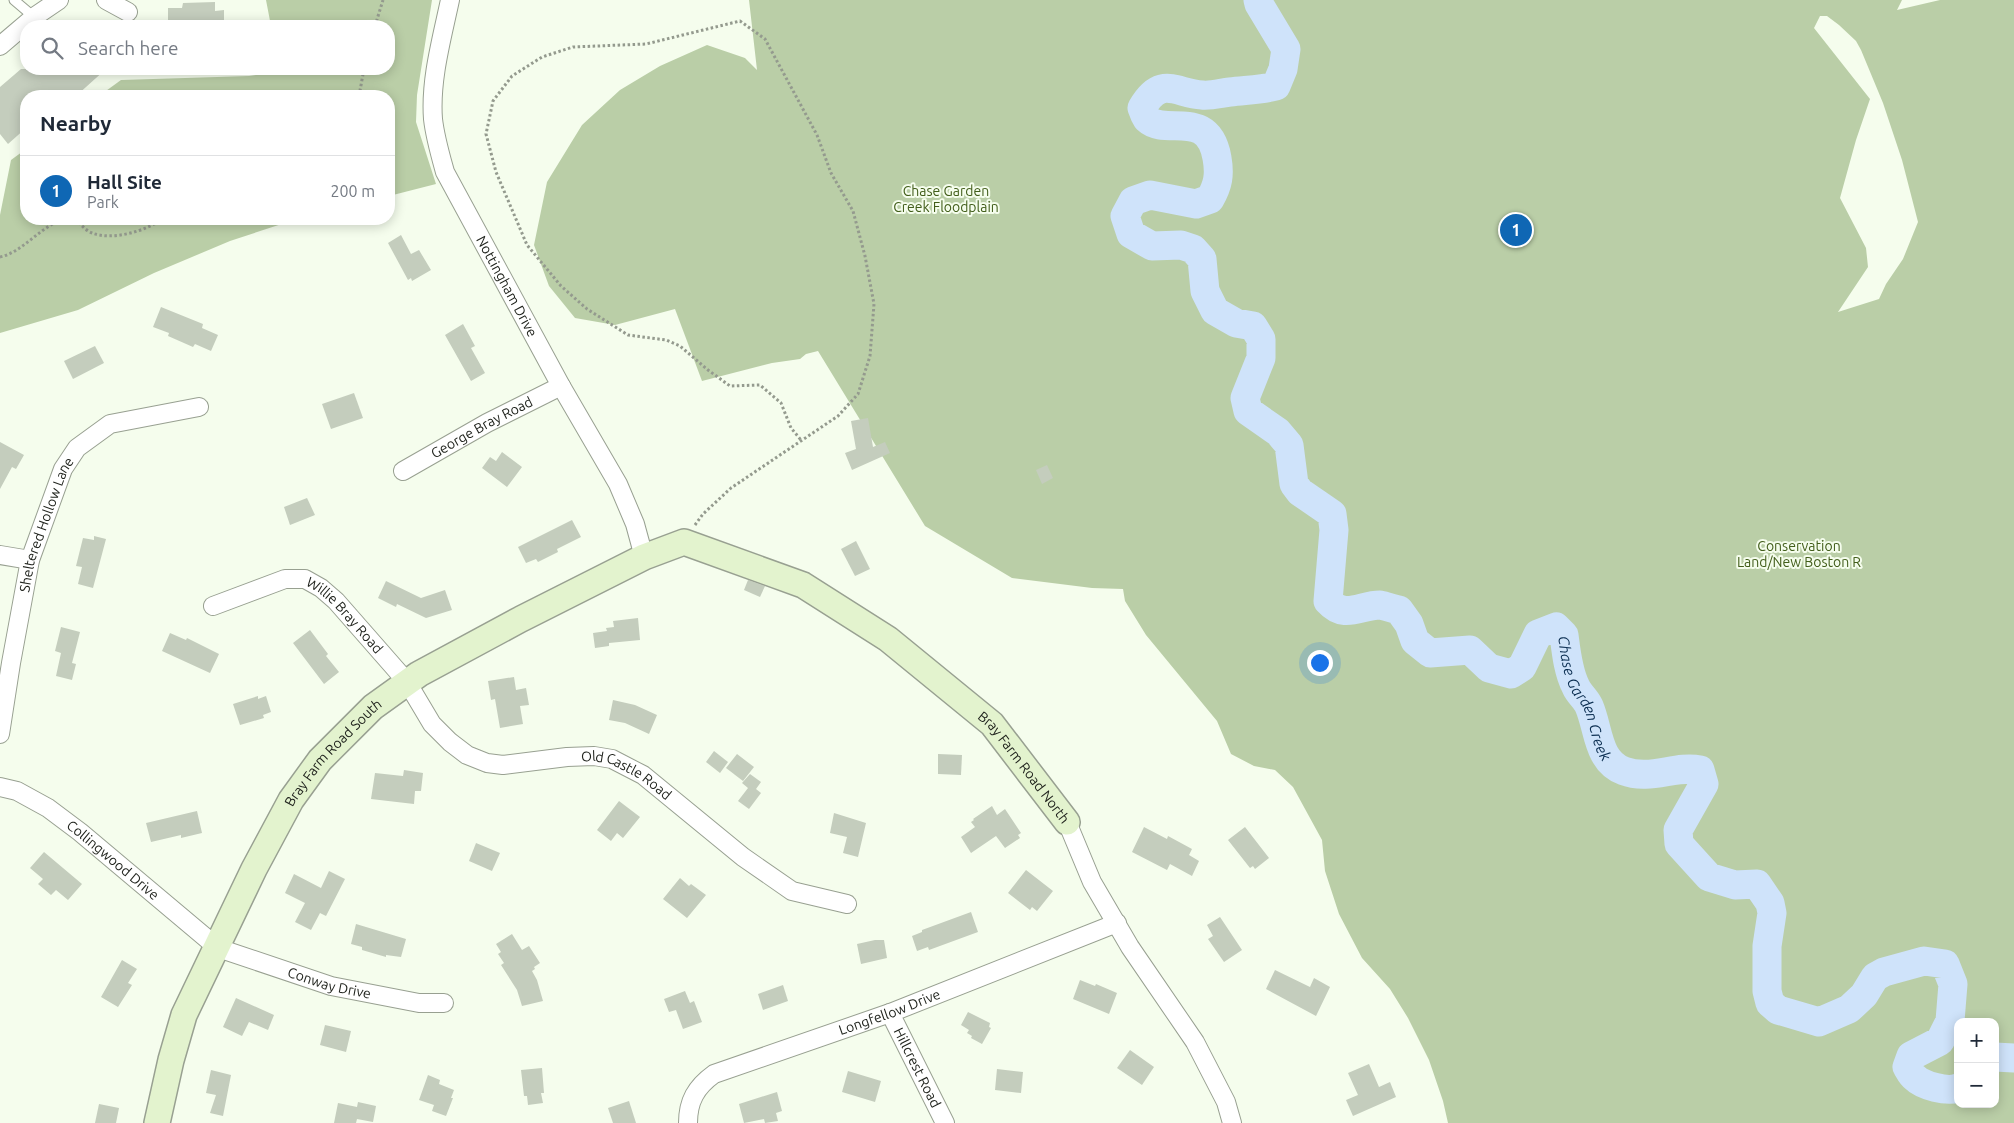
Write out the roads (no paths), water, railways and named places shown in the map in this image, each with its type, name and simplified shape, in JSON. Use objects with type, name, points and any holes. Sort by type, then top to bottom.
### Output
[{"type":"street","points":[[30,20],[59,0]]},
{"type":"street","points":[[106,0],[128,12]]},
{"type":"street","name":"Nottingham Drive","points":[[450,0],[434,89],[433,117],[445,172],[618,484],[635,524],[644,557]]},
{"type":"street","points":[[0,46],[20,29]]},
{"type":"street","name":"George Bray Road","points":[[403,471],[487,423],[562,386]]},
{"type":"street","name":"Sheltered Hollow Lane","points":[[0,734],[30,560],[60,476],[77,448],[110,424],[199,407]]},
{"type":"street","name":"Bray Farm Road South","points":[[157,1123],[184,1015],[218,948],[254,869],[291,800],[320,760],[374,707],[419,674],[520,619],[644,557],[684,542]]},
{"type":"street","name":"Bray Farm Road North","points":[[684,542],[803,585],[888,640],[992,724],[1067,822],[1092,882],[1130,946],[1195,1042],[1226,1102],[1232,1123]]},
{"type":"street","points":[[0,555],[30,560]]},
{"type":"street","name":"Willie Bray Road","points":[[214,606],[285,579],[305,579],[322,588],[336,600],[407,682]]},
{"type":"street","name":"Old Castle Road","points":[[407,682],[432,724],[450,742],[467,755],[486,763],[503,764],[567,757],[594,756],[612,759],[643,775],[743,857],[792,891],[847,904]]},
{"type":"street","name":"Collingwood Drive","points":[[0,787],[17,791],[48,808],[80,832],[218,948]]},
{"type":"street","name":"Longfellow Drive","points":[[688,1123],[688,1108],[697,1088],[714,1074],[890,1013],[1117,923]]},
{"type":"street","name":"Conway Drive","points":[[218,948],[331,986],[419,1004],[444,1003]]},
{"type":"street","name":"Hillcrest Road","points":[[890,1013],[945,1123]]},
{"type":"lane","points":[[14,0],[34,17]]},
{"type":"waterway","name":"Chase Garden Creek","points":[[1258,0],[1286,49],[1283,69],[1276,86],[1212,95],[1192,94],[1169,88],[1162,89],[1149,98],[1142,108],[1147,119],[1155,124],[1196,128],[1205,133],[1212,142],[1217,158],[1218,175],[1217,184],[1210,199],[1196,204],[1150,195],[1133,201],[1125,216],[1131,234],[1152,246],[1181,245],[1193,249],[1202,259],[1205,291],[1215,311],[1236,323],[1253,326],[1261,339],[1261,358],[1245,398],[1248,411],[1278,432],[1289,445],[1294,484],[1300,492],[1332,514],[1334,530],[1328,601],[1334,607],[1347,611],[1380,605],[1399,610],[1409,624],[1415,641],[1430,653],[1470,650],[1489,668],[1511,674],[1522,667],[1538,634],[1556,627],[1564,635],[1573,681],[1589,706],[1604,752],[1615,766],[1634,774],[1653,774],[1681,769],[1700,770],[1704,784],[1678,830],[1679,844],[1709,877],[1735,885],[1757,884],[1770,903],[1772,913],[1767,946],[1767,991],[1770,1003],[1778,1010],[1819,1022],[1849,1009],[1864,995],[1875,977],[1884,972],[1924,961],[1945,964],[1953,984],[1950,1021],[1940,1041],[1911,1056],[1907,1067],[1918,1080],[1942,1089],[1954,1089]]},
{"type":"waterway","name":"Chase Garden Creek","points":[[1999,1057],[2014,1058]]},
{"type":"place","name":"Hall Site","points":[[1516,230]]},
{"type":"park label","name":"Chase Garden Creek Floodplain","points":[[946,200]]},
{"type":"park label","name":"Conservation Land/New Boston R","points":[[1799,554]]}]
